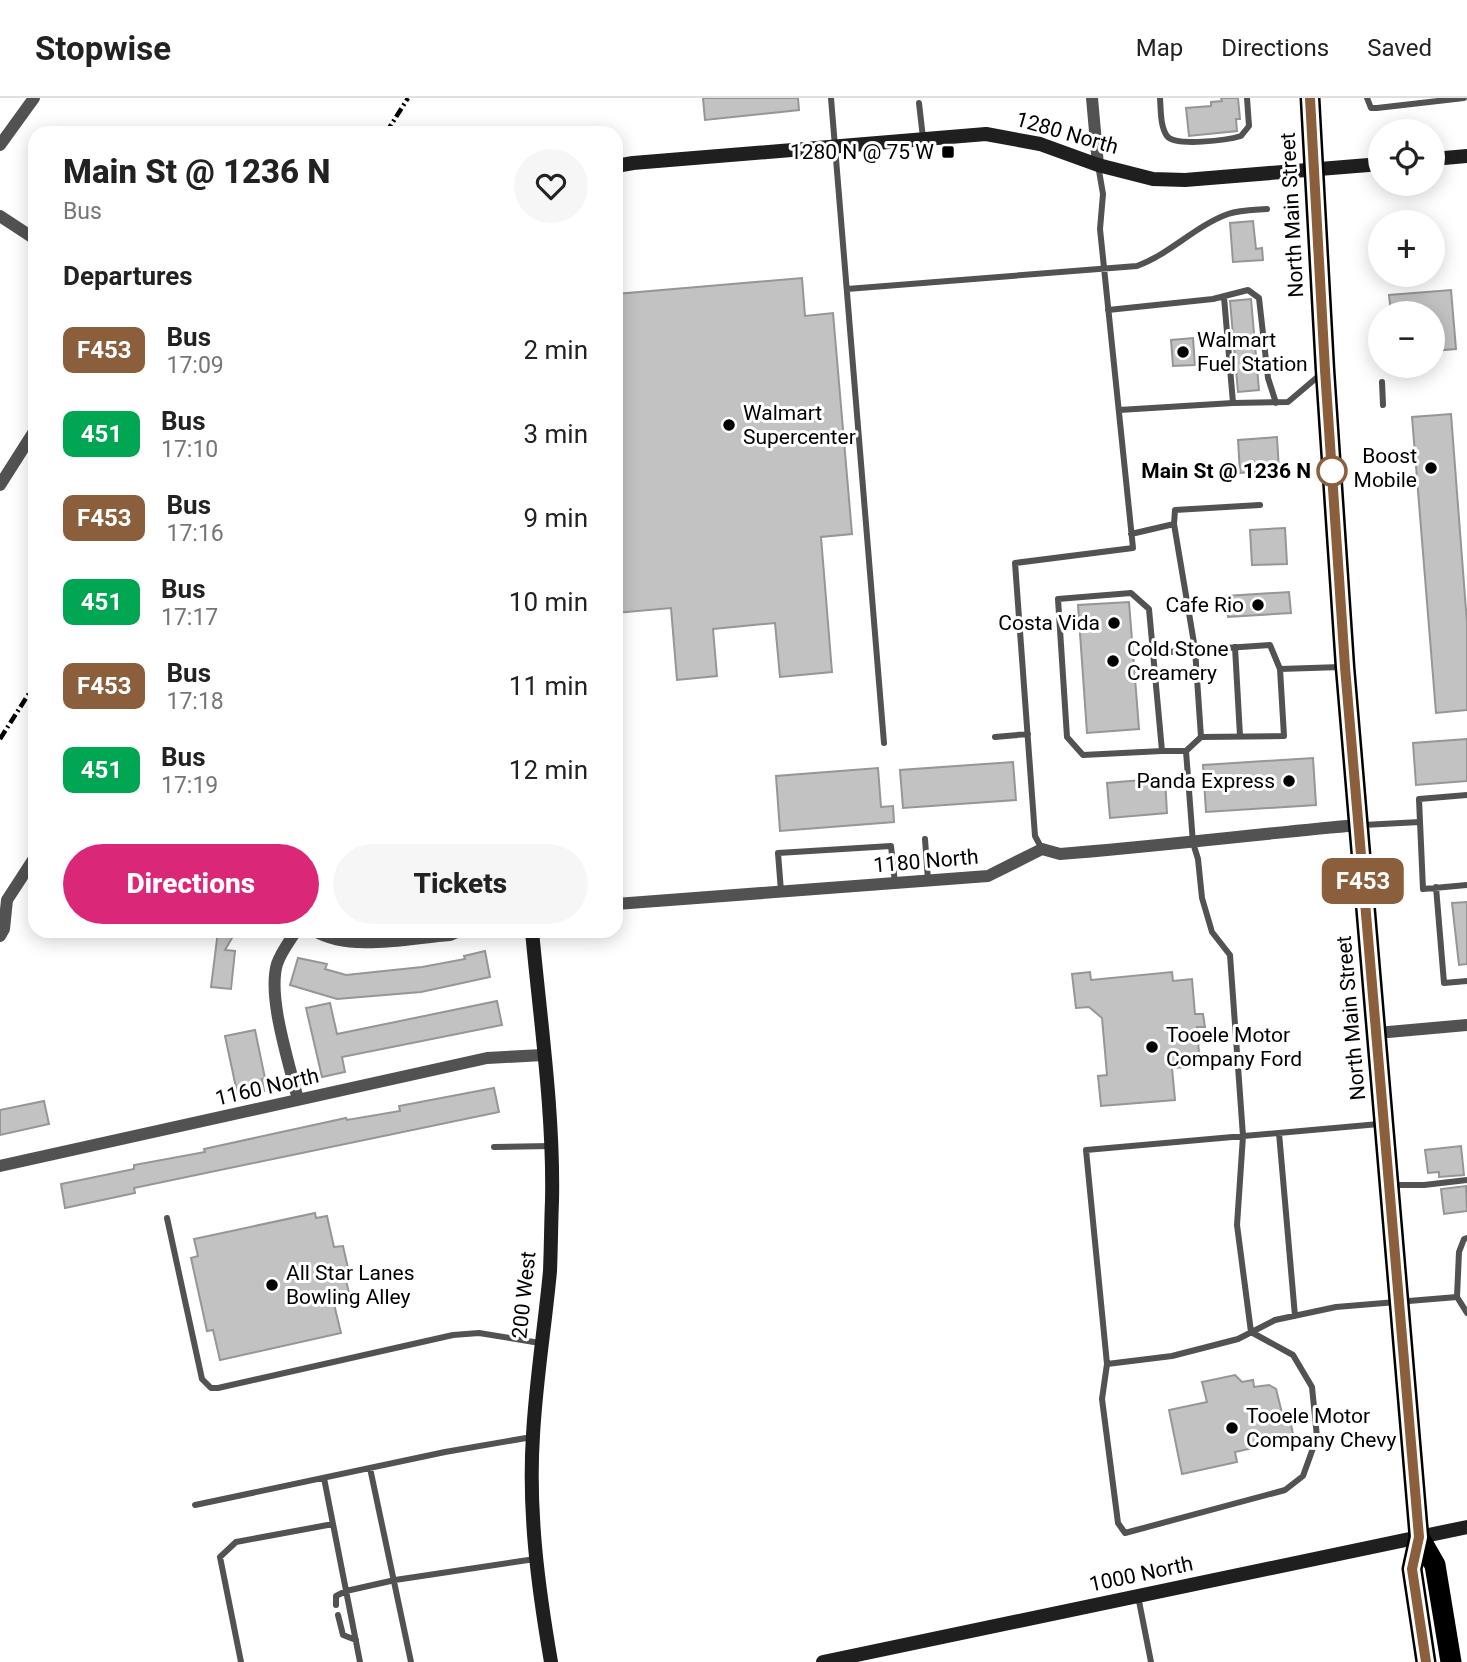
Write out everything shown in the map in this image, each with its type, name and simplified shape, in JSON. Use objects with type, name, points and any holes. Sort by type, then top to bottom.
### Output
[{"type":"highway","name":"North Main Street","points":[[1310,98],[1345,667],[1419,1537]]},
{"type":"highway","points":[[1419,1537],[1412,1569],[1426,1662]]},
{"type":"highway","points":[[1419,1537],[1435,1565],[1451,1662]]},
{"type":"street","points":[[0,145],[34,98]]},
{"type":"street","points":[[1092,98],[1098,165]]},
{"type":"street","name":"1280 North","points":[[623,165],[986,134],[1040,144],[1098,165],[1153,179],[1185,180],[1368,165]]},
{"type":"street","points":[[1445,158],[1467,156]]},
{"type":"street","points":[[0,216],[28,234]]},
{"type":"street","points":[[0,485],[28,441]]},
{"type":"street","points":[[1042,849],[1060,854],[1357,825]]},
{"type":"street","name":"1180 North","points":[[623,903],[988,876],[1042,849]]},
{"type":"street","points":[[0,936],[4,929],[7,900],[28,868]]},
{"type":"street","points":[[291,938],[281,954],[274,982],[298,1100]]},
{"type":"street","points":[[332,938],[359,943],[416,938]]},
{"type":"street","name":"200 West","points":[[533,938],[551,1146],[550,1270],[540,1343],[532,1437],[535,1559],[551,1662]]},
{"type":"street","points":[[1377,1033],[1467,1025]]},
{"type":"street","name":"1160 North","points":[[0,1166],[487,1058],[543,1055]]},
{"type":"street","name":"1000 North","points":[[823,1662],[1467,1527]]},
{"type":"lane","points":[[831,98],[884,743]]},
{"type":"lane","points":[[1160,98],[1163,128],[1172,140],[1183,143],[1241,136],[1249,126],[1247,98]]},
{"type":"lane","points":[[1367,98],[1371,108],[1464,98]]},
{"type":"lane","points":[[919,103],[923,138]]},
{"type":"lane","points":[[1042,849],[1035,836],[1015,563],[1133,548],[1100,229],[1103,194],[1098,165]]},
{"type":"lane","points":[[847,289],[1137,266],[1230,213],[1267,209]]},
{"type":"lane","points":[[1108,310],[1224,297],[1248,290],[1259,298],[1268,377],[1276,403]]},
{"type":"lane","points":[[1224,297],[1233,403]]},
{"type":"lane","points":[[1119,410],[1288,402],[1325,370]]},
{"type":"lane","points":[[1382,382],[1383,405]]},
{"type":"lane","points":[[1201,737],[1195,649],[1174,524],[1175,510],[1260,505]]},
{"type":"lane","points":[[1131,534],[1174,524]]},
{"type":"lane","points":[[1153,653],[1270,645],[1280,669],[1284,736],[1201,737],[1186,751],[1083,755],[1067,737],[1058,599],[1131,593],[1149,609],[1153,653],[1162,751]]},
{"type":"lane","points":[[1235,647],[1240,736]]},
{"type":"lane","points":[[1280,669],[1345,667]]},
{"type":"lane","points":[[995,737],[1028,734]]},
{"type":"lane","points":[[1186,751],[1193,843],[1198,859],[1202,898],[1212,932],[1230,955],[1243,1136],[1237,1225],[1251,1332]]},
{"type":"lane","points":[[1467,795],[1419,799],[1423,889],[1467,885]]},
{"type":"lane","points":[[1357,825],[1420,822]]},
{"type":"lane","points":[[925,839],[928,880]]},
{"type":"lane","points":[[781,891],[778,853],[891,846],[895,883]]},
{"type":"lane","points":[[1436,887],[1444,983],[1467,981]]},
{"type":"lane","points":[[1251,1332],[1293,1355],[1312,1387],[1317,1437],[1303,1476],[1285,1490],[1125,1533],[1118,1523],[1102,1399],[1107,1364],[1086,1150],[1385,1124]]},
{"type":"lane","points":[[1279,1133],[1295,1316]]},
{"type":"lane","points":[[495,1146],[551,1146]]},
{"type":"lane","points":[[1390,1185],[1424,1185],[1467,1180]]},
{"type":"lane","points":[[167,1218],[202,1379],[211,1388],[465,1333],[540,1343]]},
{"type":"lane","points":[[1467,1238],[1464,1239],[1459,1252],[1457,1297],[1467,1312]]},
{"type":"lane","points":[[1107,1364],[1172,1356],[1238,1339],[1275,1320],[1336,1307],[1457,1297]]},
{"type":"lane","points":[[195,1506],[370,1468],[532,1437]]},
{"type":"lane","points":[[370,1468],[411,1662]]},
{"type":"lane","points":[[324,1478],[360,1662]]},
{"type":"lane","points":[[241,1662],[220,1558],[236,1542],[333,1524]]},
{"type":"lane","points":[[336,1605],[336,1596],[346,1591],[395,1580],[535,1559]]},
{"type":"lane","points":[[1138,1596],[1151,1662]]},
{"type":"lane","points":[[338,1615],[343,1635],[356,1640]]},
{"type":"building","points":[[703,98],[798,98],[799,110],[705,120]]},
{"type":"building","points":[[1221,98],[1238,98],[1240,119],[1236,119],[1237,131],[1189,136],[1186,108],[1211,106],[1211,102],[1222,101]]},
{"type":"building","points":[[1253,221],[1256,249],[1262,248],[1263,260],[1233,262],[1230,223]]},
{"type":"building","name":"Walmart Supercenter","points":[[802,278],[805,316],[833,313],[852,534],[821,537],[832,672],[780,677],[775,623],[713,629],[717,676],[677,680],[671,608],[623,612],[623,293]]},
{"type":"building","points":[[1451,290],[1456,349],[1445,350],[1445,301],[1390,301],[1389,295]]},
{"type":"building","points":[[1251,299],[1259,390],[1238,392],[1230,301]]},
{"type":"building","name":"Walmart Fuel Station","points":[[1193,338],[1195,365],[1173,366],[1171,340]]},
{"type":"building","points":[[1451,414],[1467,623],[1467,710],[1436,713],[1412,417]]},
{"type":"building","points":[[1277,437],[1279,470],[1240,473],[1238,440]]},
{"type":"building","points":[[1285,528],[1287,564],[1252,565],[1250,530]]},
{"type":"building","name":"Cafe Rio","points":[[1289,592],[1291,613],[1228,617],[1226,596]]},
{"type":"building","points":[[1129,602],[1139,729],[1087,733],[1078,605]]},
{"type":"building","points":[[1467,739],[1467,781],[1416,785],[1413,743]]},
{"type":"building","points":[[1313,758],[1316,805],[1206,812],[1203,765]]},
{"type":"building","points":[[1013,762],[1016,800],[903,808],[900,770]]},
{"type":"building","points":[[878,768],[881,807],[893,806],[894,822],[780,831],[776,776]]},
{"type":"building","points":[[1165,778],[1167,813],[1110,818],[1107,783]]},
{"type":"building","points":[[1467,902],[1467,964],[1459,965],[1452,903]]},
{"type":"building","points":[[217,938],[232,938],[225,950],[235,951],[231,989],[211,987]]},
{"type":"building","points":[[485,951],[490,977],[421,992],[337,999],[290,985],[298,958],[327,964],[325,969],[346,975],[422,967],[465,959],[464,956]]},
{"type":"building","name":"Tooele Motor Company Ford","points":[[1090,972],[1091,980],[1172,972],[1173,981],[1192,979],[1195,1014],[1203,1014],[1205,1027],[1197,1027],[1200,1066],[1172,1068],[1175,1100],[1101,1106],[1098,1076],[1107,1075],[1102,1018],[1089,1007],[1076,1008],[1072,974]]},
{"type":"building","points":[[497,1001],[502,1025],[342,1057],[345,1072],[322,1077],[306,1008],[330,1003],[337,1034]]},
{"type":"building","points":[[255,1030],[265,1078],[262,1079],[264,1091],[238,1097],[225,1036]]},
{"type":"building","points":[[494,1088],[499,1112],[134,1188],[135,1193],[65,1208],[61,1184],[134,1169],[134,1165],[205,1152],[204,1149],[346,1118],[347,1120],[400,1111],[399,1106]]},
{"type":"building","points":[[44,1101],[49,1124],[0,1135],[0,1110]]},
{"type":"building","points":[[1461,1146],[1464,1175],[1439,1177],[1439,1172],[1428,1173],[1425,1150]]},
{"type":"building","points":[[1466,1186],[1467,1211],[1444,1214],[1441,1189]]},
{"type":"building","name":"All Star Lanes Bowling Alley","points":[[315,1213],[316,1218],[327,1216],[334,1247],[343,1246],[348,1268],[343,1269],[351,1300],[334,1304],[341,1333],[220,1360],[213,1330],[207,1331],[191,1258],[198,1256],[194,1239]]},
{"type":"building","name":"Tooele Motor Company Chevy","points":[[1235,1375],[1242,1382],[1253,1380],[1254,1387],[1269,1385],[1276,1389],[1283,1417],[1289,1415],[1294,1439],[1235,1452],[1237,1462],[1182,1474],[1169,1410],[1207,1402],[1202,1382]]},
{"type":"railway","points":[[390,126],[408,98]]},
{"type":"railway","points":[[0,739],[28,695]]},
{"type":"bus line","name":"F453","points":[[1310,98],[1345,667],[1419,1537],[1412,1569],[1426,1662]]},
{"type":"place","name":"1280 N @ 75 W","points":[[948,152]]},
{"type":"place","name":"Walmart Fuel Station","points":[[1183,352]]},
{"type":"place","name":"Walmart Supercenter","points":[[729,425]]},
{"type":"place","name":"Boost Mobile","points":[[1431,468]]},
{"type":"place","name":"Main St @ 1236 N","points":[[1332,471]]},
{"type":"place","name":"Cafe Rio","points":[[1258,605]]},
{"type":"place","name":"Costa Vida","points":[[1114,623]]},
{"type":"place","name":"Cold Stone Creamery","points":[[1113,661]]},
{"type":"place","name":"Panda Express","points":[[1289,781]]},
{"type":"place","name":"Tooele Motor Company Ford","points":[[1152,1047]]},
{"type":"place","name":"All Star Lanes Bowling Alley","points":[[272,1285]]},
{"type":"place","name":"Tooele Motor Company Chevy","points":[[1232,1428]]}]
